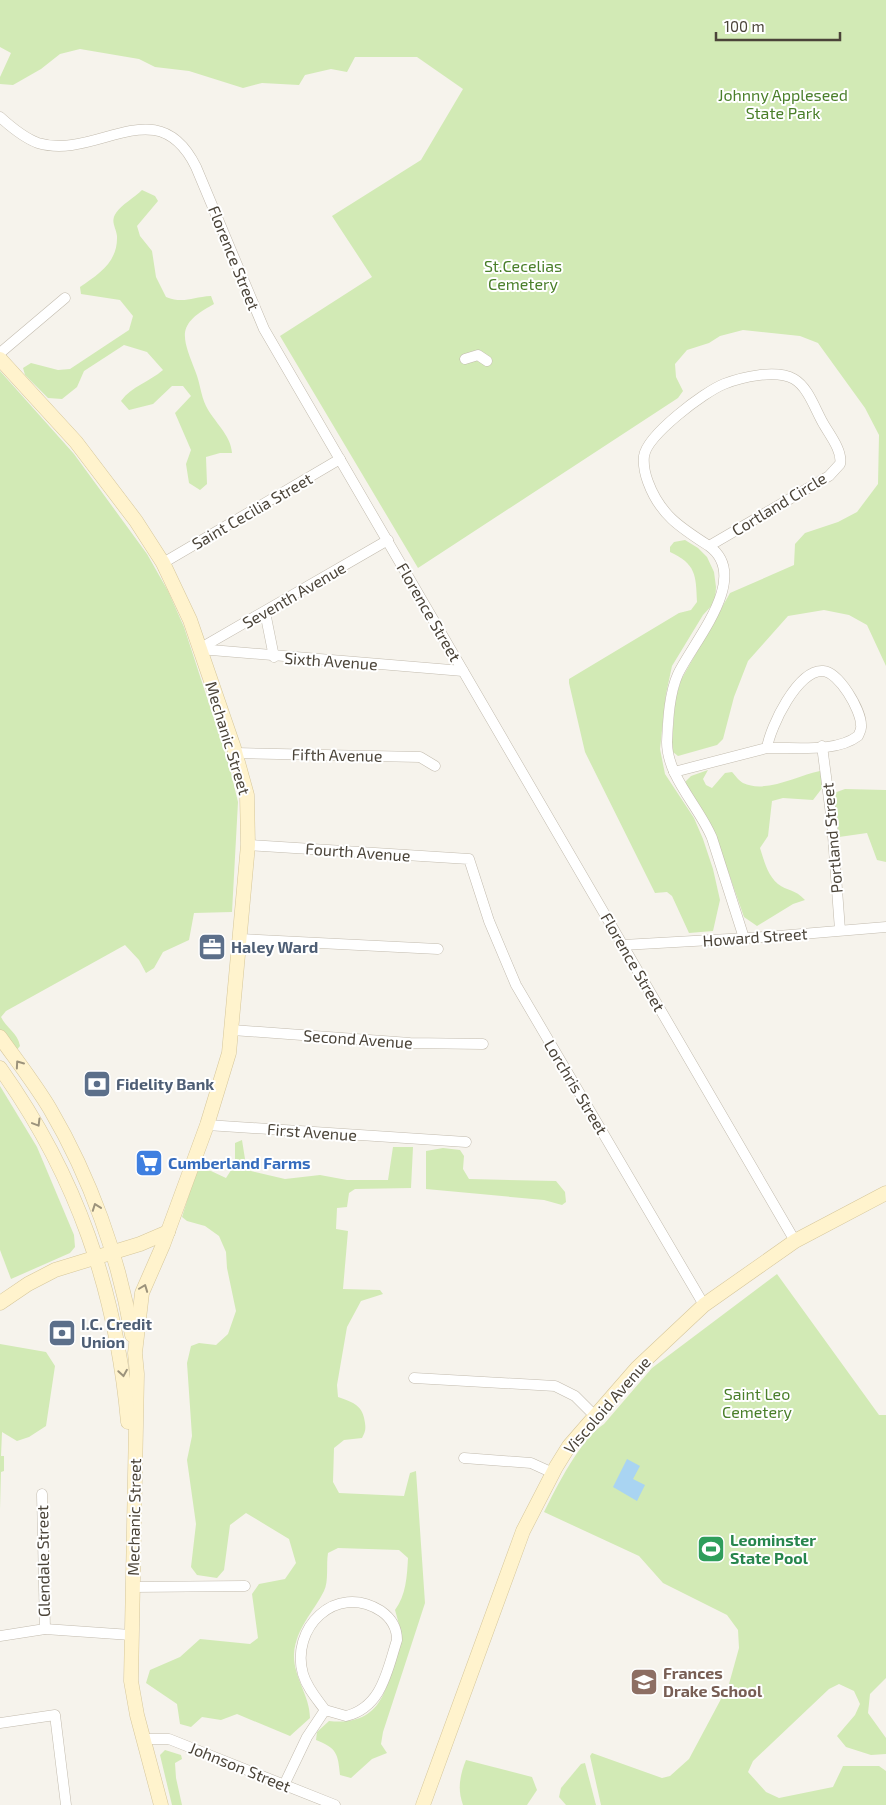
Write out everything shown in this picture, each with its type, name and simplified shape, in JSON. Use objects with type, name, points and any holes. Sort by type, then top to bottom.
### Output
[{"type":"main road","name":"Mechanic Street","points":[[0,359],[76,442],[136,521],[163,563],[190,620],[236,752],[247,795],[248,845],[232,1030],[226,1065],[207,1125],[168,1232],[142,1293],[135,1353],[138,1374],[131,1635],[132,1688],[161,1805]]},
{"type":"main road","points":[[0,1037],[50,1110],[78,1162],[112,1252],[135,1353]]},
{"type":"main road","points":[[0,1068],[35,1119],[55,1156],[72,1192],[97,1258],[118,1335],[126,1390],[134,1481]]},
{"type":"main road","name":"Viscoloid Avenue","points":[[424,1805],[523,1531],[569,1446],[638,1368],[704,1305],[795,1241],[886,1193]]},
{"type":"main road","points":[[0,1304],[28,1284],[56,1270],[97,1258],[168,1232]]},
{"type":"street","name":"Florence Street","points":[[0,117],[26,137],[44,144],[71,144],[146,129],[165,132],[180,141],[196,167],[264,329],[795,1241]]},
{"type":"street","points":[[0,354],[66,298]]},
{"type":"street","points":[[465,359],[478,355],[487,362]]},
{"type":"street","name":"Cortland Circle","points":[[709,546],[830,476],[840,464],[838,452],[804,388],[793,378],[784,375],[767,375],[723,384],[708,393],[660,432],[645,450],[645,473],[661,509],[668,517],[716,551],[723,571],[723,594],[678,674],[667,743],[674,772],[706,824],[744,938]]},
{"type":"street","name":"Saint Cecilia Street","points":[[163,563],[340,458]]},
{"type":"street","name":"Seventh Avenue","points":[[199,649],[388,540]]},
{"type":"street","points":[[265,612],[274,657]]},
{"type":"street","name":"Sixth Avenue","points":[[199,649],[274,657],[464,671]]},
{"type":"street","points":[[674,772],[767,748],[822,746],[852,741],[858,736],[862,727],[856,708],[843,685],[834,675],[822,671],[809,674],[789,698],[769,734],[767,748]]},
{"type":"street","name":"Portland Street","points":[[822,746],[832,822],[840,930]]},
{"type":"street","name":"Fifth Avenue","points":[[236,752],[420,757],[436,766]]},
{"type":"street","name":"Fourth Avenue","points":[[248,845],[469,859]]},
{"type":"street","name":"Lorchris Street","points":[[469,859],[492,928],[516,985],[704,1305]]},
{"type":"street","name":"Howard Street","points":[[623,945],[744,938],[886,926]]},
{"type":"street","points":[[240,938],[438,949]]},
{"type":"street","name":"Second Avenue","points":[[232,1030],[410,1043],[483,1044]]},
{"type":"street","name":"First Avenue","points":[[207,1125],[466,1142]]},
{"type":"street","points":[[414,1378],[555,1386],[575,1396],[595,1416]]},
{"type":"street","points":[[464,1458],[531,1463],[553,1473]]},
{"type":"street","name":"Glendale Street","points":[[42,1494],[45,1629]]},
{"type":"street","points":[[132,1587],[245,1586]]},
{"type":"street","points":[[345,1601],[356,1601],[372,1606],[394,1623],[397,1632],[397,1640],[383,1682],[375,1698],[367,1708],[356,1714],[337,1715],[325,1710],[307,1684],[302,1673],[304,1645],[309,1630],[324,1611],[334,1605],[345,1601]]},
{"type":"street","points":[[0,1636],[45,1629],[131,1635]]},
{"type":"street","points":[[284,1785],[307,1737],[325,1710]]},
{"type":"street","points":[[0,1723],[55,1715],[66,1805]]},
{"type":"street","name":"Johnson Street","points":[[144,1739],[169,1739],[335,1805]]},
{"type":"green space","points":[[0,0],[886,0],[886,666],[867,625],[849,615],[824,610],[788,616],[748,661],[734,697],[723,739],[717,745],[678,756],[673,752],[675,700],[681,680],[730,593],[794,565],[795,544],[805,533],[838,522],[857,512],[878,484],[879,435],[865,408],[818,343],[800,336],[743,330],[720,336],[709,343],[687,350],[675,364],[676,377],[683,391],[678,398],[418,568],[280,336],[372,277],[332,216],[421,160],[463,89],[417,57],[355,57],[347,72],[331,69],[305,75],[299,85],[262,83],[243,88],[189,71],[155,67],[139,59],[80,49],[60,54],[41,69],[13,85],[0,84],[0,77],[11,53],[0,47]]},
{"type":"green space","points":[[142,190],[155,196],[158,201],[137,226],[140,236],[152,251],[156,277],[166,297],[183,300],[211,296],[214,304],[201,311],[187,325],[185,340],[204,402],[229,440],[232,453],[220,453],[206,457],[207,484],[200,490],[189,483],[186,464],[191,450],[175,413],[191,396],[183,386],[172,386],[153,404],[129,410],[121,401],[135,388],[163,370],[147,352],[124,345],[84,371],[77,387],[62,399],[48,398],[25,375],[23,368],[31,363],[58,370],[70,369],[129,330],[133,316],[120,300],[81,294],[80,287],[100,272],[111,260],[117,236],[113,222],[114,216],[121,207]]},
{"type":"green space","points":[[0,371],[74,454],[147,554],[168,591],[184,627],[229,765],[238,802],[232,912],[194,913],[189,940],[163,952],[154,968],[146,973],[139,960],[125,945],[6,1011],[1,1017],[19,1041],[20,1046],[15,1052],[0,1031]]},
{"type":"green space","points":[[685,540],[698,548],[707,557],[714,572],[715,602],[703,615],[672,666],[666,694],[660,749],[665,774],[694,818],[703,839],[713,869],[720,900],[713,931],[689,933],[672,896],[667,892],[655,893],[585,752],[569,683],[569,679],[679,613],[691,610],[697,602],[693,571],[679,556],[670,552],[670,547],[674,542]]},
{"type":"green space","points":[[708,770],[703,779],[706,785],[712,788],[725,773],[732,772],[743,783],[752,786],[762,786],[782,783],[820,771],[823,787],[813,800],[783,798],[772,801],[768,836],[760,848],[766,867],[774,880],[805,900],[793,904],[757,926],[744,917],[714,831],[684,783],[691,776]]},
{"type":"green space","points":[[845,789],[886,790],[886,862],[877,860],[867,833],[839,837],[834,793]]},
{"type":"green space","points":[[0,1086],[37,1147],[74,1235],[75,1247],[70,1253],[11,1279],[0,1250]]},
{"type":"green space","points":[[242,1140],[245,1159],[251,1171],[285,1179],[320,1175],[347,1180],[388,1180],[393,1147],[413,1147],[411,1188],[355,1189],[349,1193],[347,1207],[337,1208],[336,1229],[348,1231],[343,1289],[380,1290],[383,1294],[361,1301],[347,1327],[337,1385],[338,1397],[360,1408],[364,1417],[365,1432],[362,1438],[344,1440],[334,1448],[333,1482],[339,1493],[404,1496],[410,1473],[416,1471],[425,1603],[383,1732],[381,1744],[387,1753],[372,1759],[351,1778],[340,1775],[335,1753],[328,1746],[316,1740],[317,1732],[329,1721],[348,1721],[363,1716],[374,1708],[388,1684],[400,1628],[395,1610],[404,1592],[408,1558],[399,1550],[338,1548],[328,1553],[326,1587],[301,1628],[294,1654],[296,1670],[307,1702],[310,1718],[290,1736],[237,1714],[221,1720],[202,1717],[191,1727],[180,1724],[177,1704],[146,1683],[150,1670],[180,1657],[200,1639],[250,1644],[258,1638],[252,1594],[259,1584],[285,1579],[296,1563],[289,1539],[246,1513],[230,1525],[224,1570],[217,1578],[197,1575],[191,1567],[196,1524],[187,1460],[192,1436],[187,1363],[191,1346],[199,1343],[216,1345],[228,1334],[236,1311],[227,1268],[226,1252],[219,1236],[205,1226],[187,1221],[182,1217],[195,1175],[199,1170],[211,1171],[226,1178],[235,1164],[235,1143]]},
{"type":"green space","points":[[443,1148],[460,1150],[464,1156],[463,1169],[469,1179],[556,1181],[565,1192],[566,1202],[562,1205],[544,1200],[426,1189],[426,1151]]},
{"type":"green space","name":"Saint Leo Cemetery","points":[[777,1274],[879,1415],[886,1415],[886,1678],[870,1694],[868,1713],[886,1738],[886,1754],[871,1755],[846,1747],[837,1736],[855,1715],[860,1704],[854,1691],[839,1684],[829,1689],[753,1761],[748,1772],[766,1792],[779,1798],[833,1787],[843,1766],[879,1766],[886,1771],[886,1805],[601,1805],[590,1756],[592,1753],[662,1778],[670,1776],[689,1759],[729,1684],[739,1648],[738,1630],[727,1615],[663,1583],[639,1556],[544,1512],[562,1477],[586,1441],[604,1424],[652,1368]]},
{"type":"green space","points":[[0,1344],[46,1352],[55,1366],[46,1426],[29,1437],[17,1441],[2,1432],[1,1456],[4,1456],[4,1471],[1,1472],[0,1509]]},
{"type":"green space","points":[[165,1750],[181,1755],[182,1759],[175,1763],[182,1805],[172,1805],[160,1755]]},
{"type":"green space","points":[[466,1760],[532,1777],[537,1790],[527,1805],[463,1805],[460,1782]]},
{"type":"green space","points":[[585,1763],[596,1805],[566,1805],[559,1797],[561,1788],[581,1764]]},
{"type":"water","points":[[627,1459],[640,1466],[633,1479],[645,1485],[637,1501],[613,1487]]},
{"type":"place","name":"Haley Ward","points":[[212,947]]},
{"type":"place","name":"Fidelity Bank","points":[[97,1084]]},
{"type":"place","name":"Cumberland Farms","points":[[149,1163]]},
{"type":"place","name":"I.C. Credit Union","points":[[62,1333]]},
{"type":"place","name":"Leominster State Pool","points":[[711,1549]]},
{"type":"place","name":"Frances Drake School","points":[[644,1682]]},
{"type":"park label","name":"Johnny Appleseed State Park","points":[[783,104]]},
{"type":"park label","name":"St.Cecelias Cemetery","points":[[523,275]]}]
